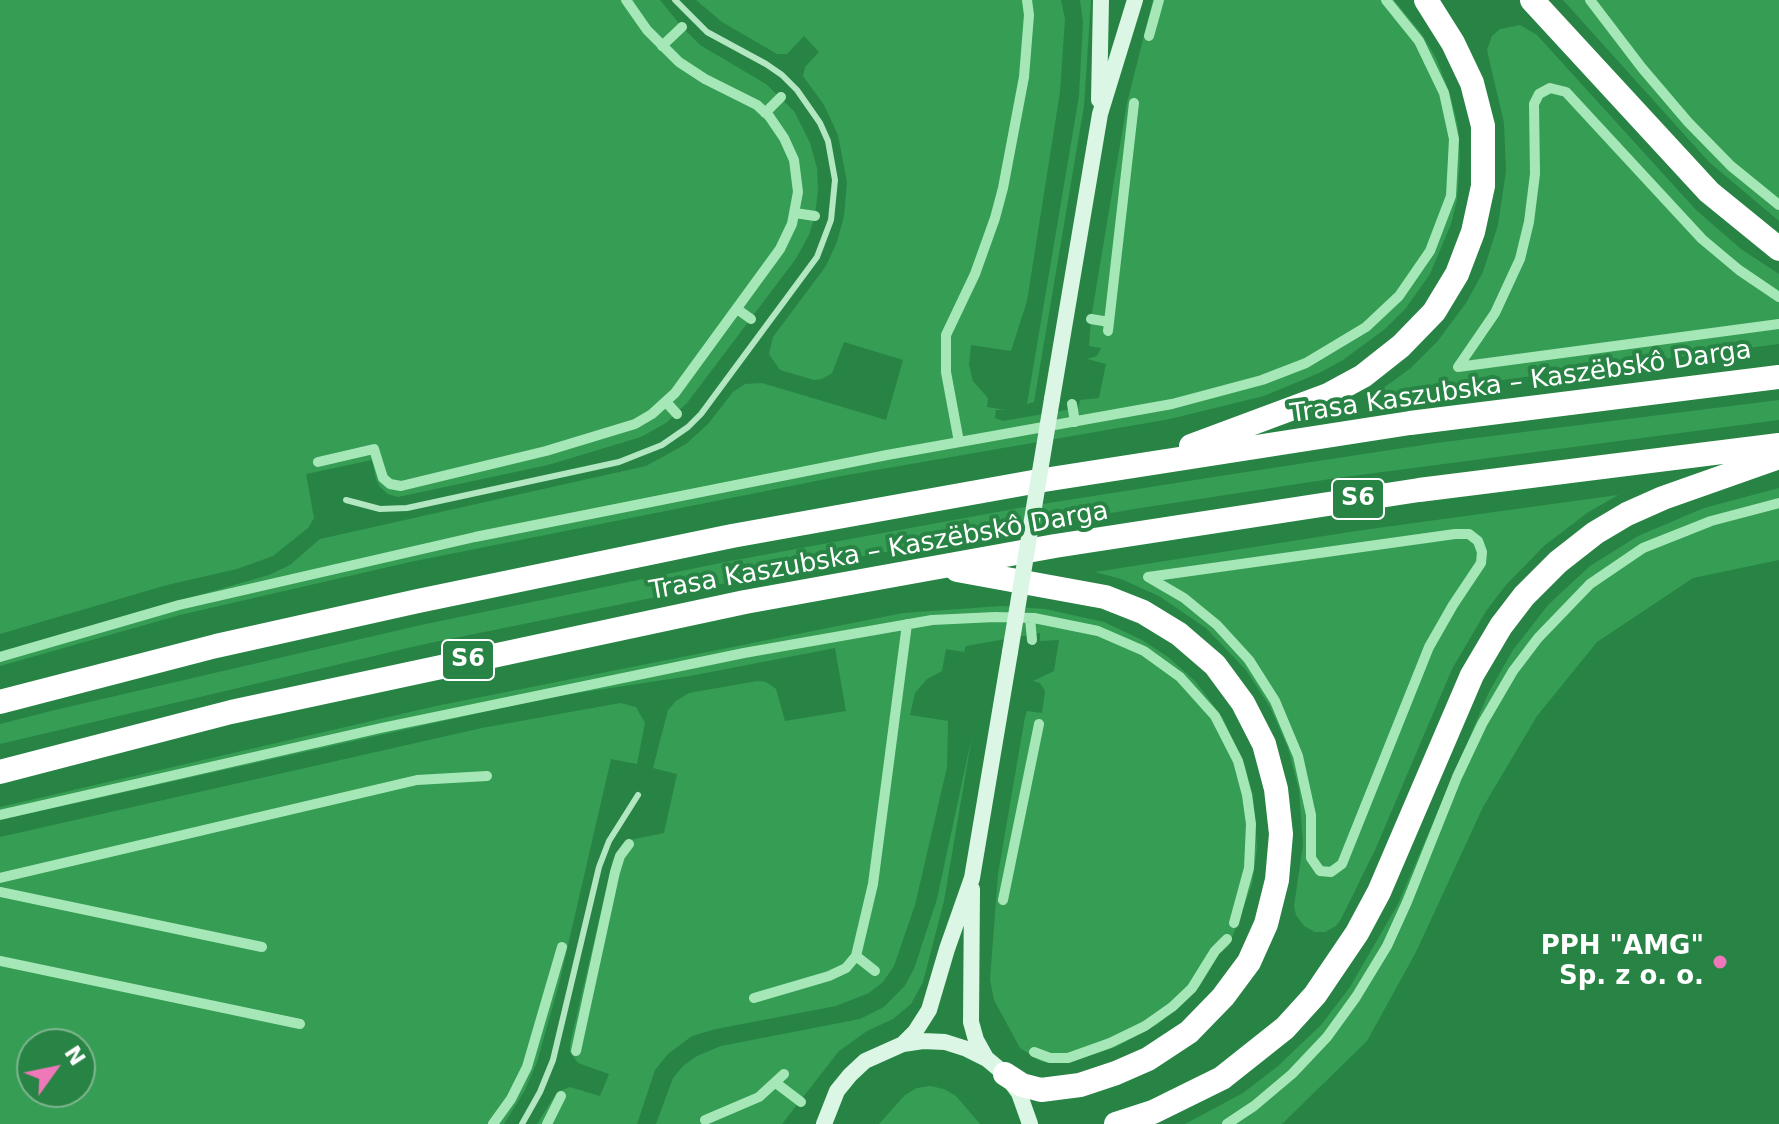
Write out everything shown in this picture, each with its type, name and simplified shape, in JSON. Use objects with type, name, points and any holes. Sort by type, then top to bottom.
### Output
[{"type":"highway","points":[[1144,464],[1328,395],[1363,376],[1401,346],[1434,312],[1457,274],[1473,232],[1483,186],[1483,126],[1472,83],[1453,43],[1426,0]]},
{"type":"highway","points":[[1532,0],[1709,192],[1779,249]]},
{"type":"highway","name":"Trasa Kaszubska – Kaszëbskô Darga","points":[[0,702],[216,646],[732,536],[1044,480],[1426,421],[1779,377]]},
{"type":"highway","name":"Trasa Kaszubska – Kaszëbskô Darga","points":[[0,772],[231,712],[745,602],[1055,546],[1419,490],[1779,445]]},
{"type":"highway","points":[[1116,1124],[1153,1112],[1222,1078],[1285,1028],[1315,995],[1357,933],[1379,892],[1472,675],[1501,626],[1535,584],[1595,533],[1627,514],[1779,457]]},
{"type":"highway","points":[[939,567],[1064,587],[1105,597],[1143,612],[1179,634],[1215,665],[1243,703],[1264,744],[1278,804],[1281,834],[1277,880],[1266,924],[1243,970],[1223,997],[1189,1032],[1148,1059],[1080,1085],[1041,1090],[1022,1085],[996,1067]]},
{"type":"main road","points":[[1100,114],[1101,0]]},
{"type":"main road","points":[[1030,1124],[1019,1093],[976,1040],[971,1022],[972,878],[1100,114],[1135,0]]},
{"type":"main road","points":[[824,1123],[837,1091],[850,1075],[865,1061],[903,1044],[929,1010],[972,878]]},
{"type":"main road","points":[[903,1044],[945,1042],[967,1049],[996,1067]]},
{"type":"lane","points":[[346,500],[380,509],[407,508],[619,462],[662,445],[701,414],[811,266],[825,239],[834,199],[832,160],[820,123],[797,90],[782,75],[707,32],[675,0]]},
{"type":"lane","points":[[522,1124],[553,1060],[599,867],[622,817],[638,795]]},
{"type":"green space","points":[[0,0],[660,0],[700,45],[766,84],[794,111],[810,143],[817,168],[815,216],[809,235],[795,260],[687,403],[666,423],[641,437],[548,465],[398,497],[380,487],[372,460],[306,474],[314,518],[308,528],[273,556],[237,569],[167,585],[0,634]]},
{"type":"green space","points":[[696,0],[1061,0],[1065,19],[1060,92],[1027,301],[1011,351],[971,345],[969,365],[973,381],[988,398],[987,407],[1005,410],[996,410],[995,418],[1003,421],[1078,408],[1080,400],[1099,398],[1106,364],[1087,359],[1097,356],[1101,348],[1089,346],[1091,319],[1127,103],[1153,0],[1394,0],[1421,33],[1436,58],[1450,94],[1458,126],[1460,160],[1457,200],[1451,224],[1430,274],[1406,308],[1385,329],[1343,360],[1264,396],[1170,419],[836,477],[410,562],[180,615],[0,666],[0,652],[269,575],[290,565],[320,539],[646,466],[686,444],[708,424],[733,392],[745,384],[762,383],[886,420],[903,360],[844,342],[832,373],[814,380],[780,370],[769,354],[773,337],[826,266],[844,216],[847,182],[838,135],[824,105],[803,76],[805,67],[819,52],[804,36],[787,54],[777,54],[722,22]]},
{"type":"green space","points":[[1080,0],[1091,0],[1084,106],[1034,402],[1027,404],[1079,96],[1083,22]]},
{"type":"green space","points":[[1563,0],[1779,0],[1779,221],[1709,162]]},
{"type":"green space","points":[[1520,25],[1537,35],[1696,210],[1741,249],[1779,274],[1779,344],[1371,397],[1411,368],[1437,342],[1466,303],[1483,272],[1498,225],[1506,171],[1504,123],[1487,50],[1492,36],[1500,29]]},
{"type":"green space","points":[[1779,400],[1779,420],[1337,478],[1134,509],[829,562],[425,644],[0,744],[0,724],[55,710],[421,625],[725,562],[1030,506],[1233,474],[1436,443]]},
{"type":"green space","points":[[1779,488],[1779,560],[1693,578],[1597,642],[1537,716],[1483,807],[1416,952],[1367,1041],[1282,1124],[1185,1124],[1243,1093],[1278,1066],[1321,1025],[1350,987],[1398,904],[1488,694],[1513,650],[1548,605],[1590,566],[1638,536],[1704,508]]},
{"type":"green space","points":[[1618,495],[1587,513],[1544,546],[1486,611],[1452,669],[1375,850],[1341,919],[1325,932],[1315,932],[1304,926],[1294,906],[1303,845],[1299,790],[1288,748],[1270,707],[1246,670],[1206,628],[1159,596],[1121,579],[1095,572],[1356,531]]},
{"type":"green space","points":[[1002,606],[1045,609],[1104,622],[1142,640],[1168,657],[1195,681],[1223,718],[1245,766],[1253,795],[1257,847],[1252,884],[1229,946],[1219,954],[1200,986],[1158,1024],[1116,1047],[1068,1063],[1042,1062],[1020,1048],[994,1000],[990,980],[998,874],[1025,717],[1027,711],[1042,713],[1045,691],[1040,683],[1033,681],[1054,671],[1059,640],[1040,641],[1040,633],[966,646],[964,652],[946,649],[942,671],[927,679],[915,693],[910,715],[948,721],[947,767],[915,905],[894,966],[883,982],[869,993],[836,1006],[692,1036],[668,1054],[655,1070],[637,1124],[537,1124],[557,1092],[570,1087],[600,1096],[609,1074],[578,1063],[570,1052],[570,1044],[613,860],[620,848],[630,840],[664,833],[677,774],[653,768],[668,710],[689,693],[757,681],[766,682],[776,689],[785,721],[846,711],[835,648],[690,676],[551,697],[0,820],[0,807],[436,706],[903,613]]},
{"type":"green space","points":[[620,703],[636,707],[645,723],[637,764],[611,759],[559,984],[537,1062],[525,1090],[504,1124],[0,1124],[0,837],[482,728]]},
{"type":"green space","points":[[972,736],[944,901],[923,982],[911,1004],[893,1019],[867,1031],[839,1051],[782,1124],[656,1124],[673,1078],[697,1056],[721,1046],[860,1019],[884,1007],[904,987],[914,969],[937,899]]},
{"type":"green space","points":[[930,1086],[956,1096],[980,1124],[879,1124],[905,1095],[917,1088]]},
{"type":"waterway","points":[[318,462],[374,449],[383,478],[390,484],[401,486],[546,451],[635,424],[652,414],[675,393],[780,249],[792,224],[798,192],[794,160],[784,138],[757,105],[679,62],[647,30],[626,0]]},
{"type":"waterway","points":[[959,442],[946,372],[946,335],[975,274],[1003,188],[1024,77],[1029,15],[1027,0]]},
{"type":"waterway","points":[[1149,36],[1159,0]]},
{"type":"waterway","points":[[0,657],[179,605],[475,537],[887,455],[1172,404],[1262,380],[1306,363],[1366,327],[1399,296],[1430,251],[1451,196],[1454,139],[1444,93],[1419,41],[1386,0]]},
{"type":"waterway","points":[[1590,0],[1688,122],[1731,166],[1779,205]]},
{"type":"waterway","points":[[662,46],[682,27]]},
{"type":"waterway","points":[[1458,367],[1495,313],[1520,259],[1529,222],[1535,174],[1534,104],[1539,94],[1550,88],[1566,92],[1702,239],[1739,270],[1779,297]]},
{"type":"waterway","points":[[765,113],[781,97]]},
{"type":"waterway","points":[[1108,331],[1134,103]]},
{"type":"waterway","points":[[795,213],[815,216]]},
{"type":"waterway","points":[[737,309],[751,319]]},
{"type":"waterway","points":[[1091,319],[1109,322]]},
{"type":"waterway","points":[[1458,367],[1779,324]]},
{"type":"waterway","points":[[666,402],[677,414]]},
{"type":"waterway","points":[[1072,404],[1075,422]]},
{"type":"waterway","points":[[1227,1124],[1292,1074],[1327,1037],[1356,997],[1387,946],[1482,724],[1513,671],[1538,638],[1590,584],[1643,548],[1711,521],[1779,503]]},
{"type":"waterway","points":[[1455,534],[1469,534],[1478,541],[1482,552],[1481,563],[1429,647],[1342,864],[1331,872],[1320,871],[1311,858],[1311,815],[1298,756],[1275,701],[1249,660],[1217,625],[1184,598],[1148,577],[1455,534]]},
{"type":"waterway","points":[[1030,618],[1032,640]]},
{"type":"waterway","points":[[0,815],[381,728],[744,653],[932,620],[1034,618],[1098,631],[1144,651],[1180,677],[1215,716],[1238,761],[1251,824],[1249,868],[1234,923]]},
{"type":"waterway","points":[[754,998],[829,976],[846,968],[856,956],[873,884],[907,624]]},
{"type":"waterway","points":[[1003,900],[1039,724]]},
{"type":"waterway","points":[[0,878],[417,780],[487,776]]},
{"type":"waterway","points":[[576,1051],[615,872],[620,856],[629,844]]},
{"type":"waterway","points":[[0,892],[262,947]]},
{"type":"waterway","points":[[1034,1052],[1050,1058],[1068,1058],[1145,1026],[1192,988],[1215,951],[1227,939]]},
{"type":"waterway","points":[[493,1124],[511,1099],[527,1067],[562,947]]},
{"type":"waterway","points":[[856,956],[875,971]]},
{"type":"waterway","points":[[0,961],[300,1024]]},
{"type":"waterway","points":[[705,1120],[759,1097],[784,1074]]},
{"type":"waterway","points":[[776,1083],[801,1102]]},
{"type":"waterway","points":[[547,1124],[561,1096]]},
{"type":"place","name":"PPH \"AMG\" Sp. z o. o.","points":[[1720,962]]}]
